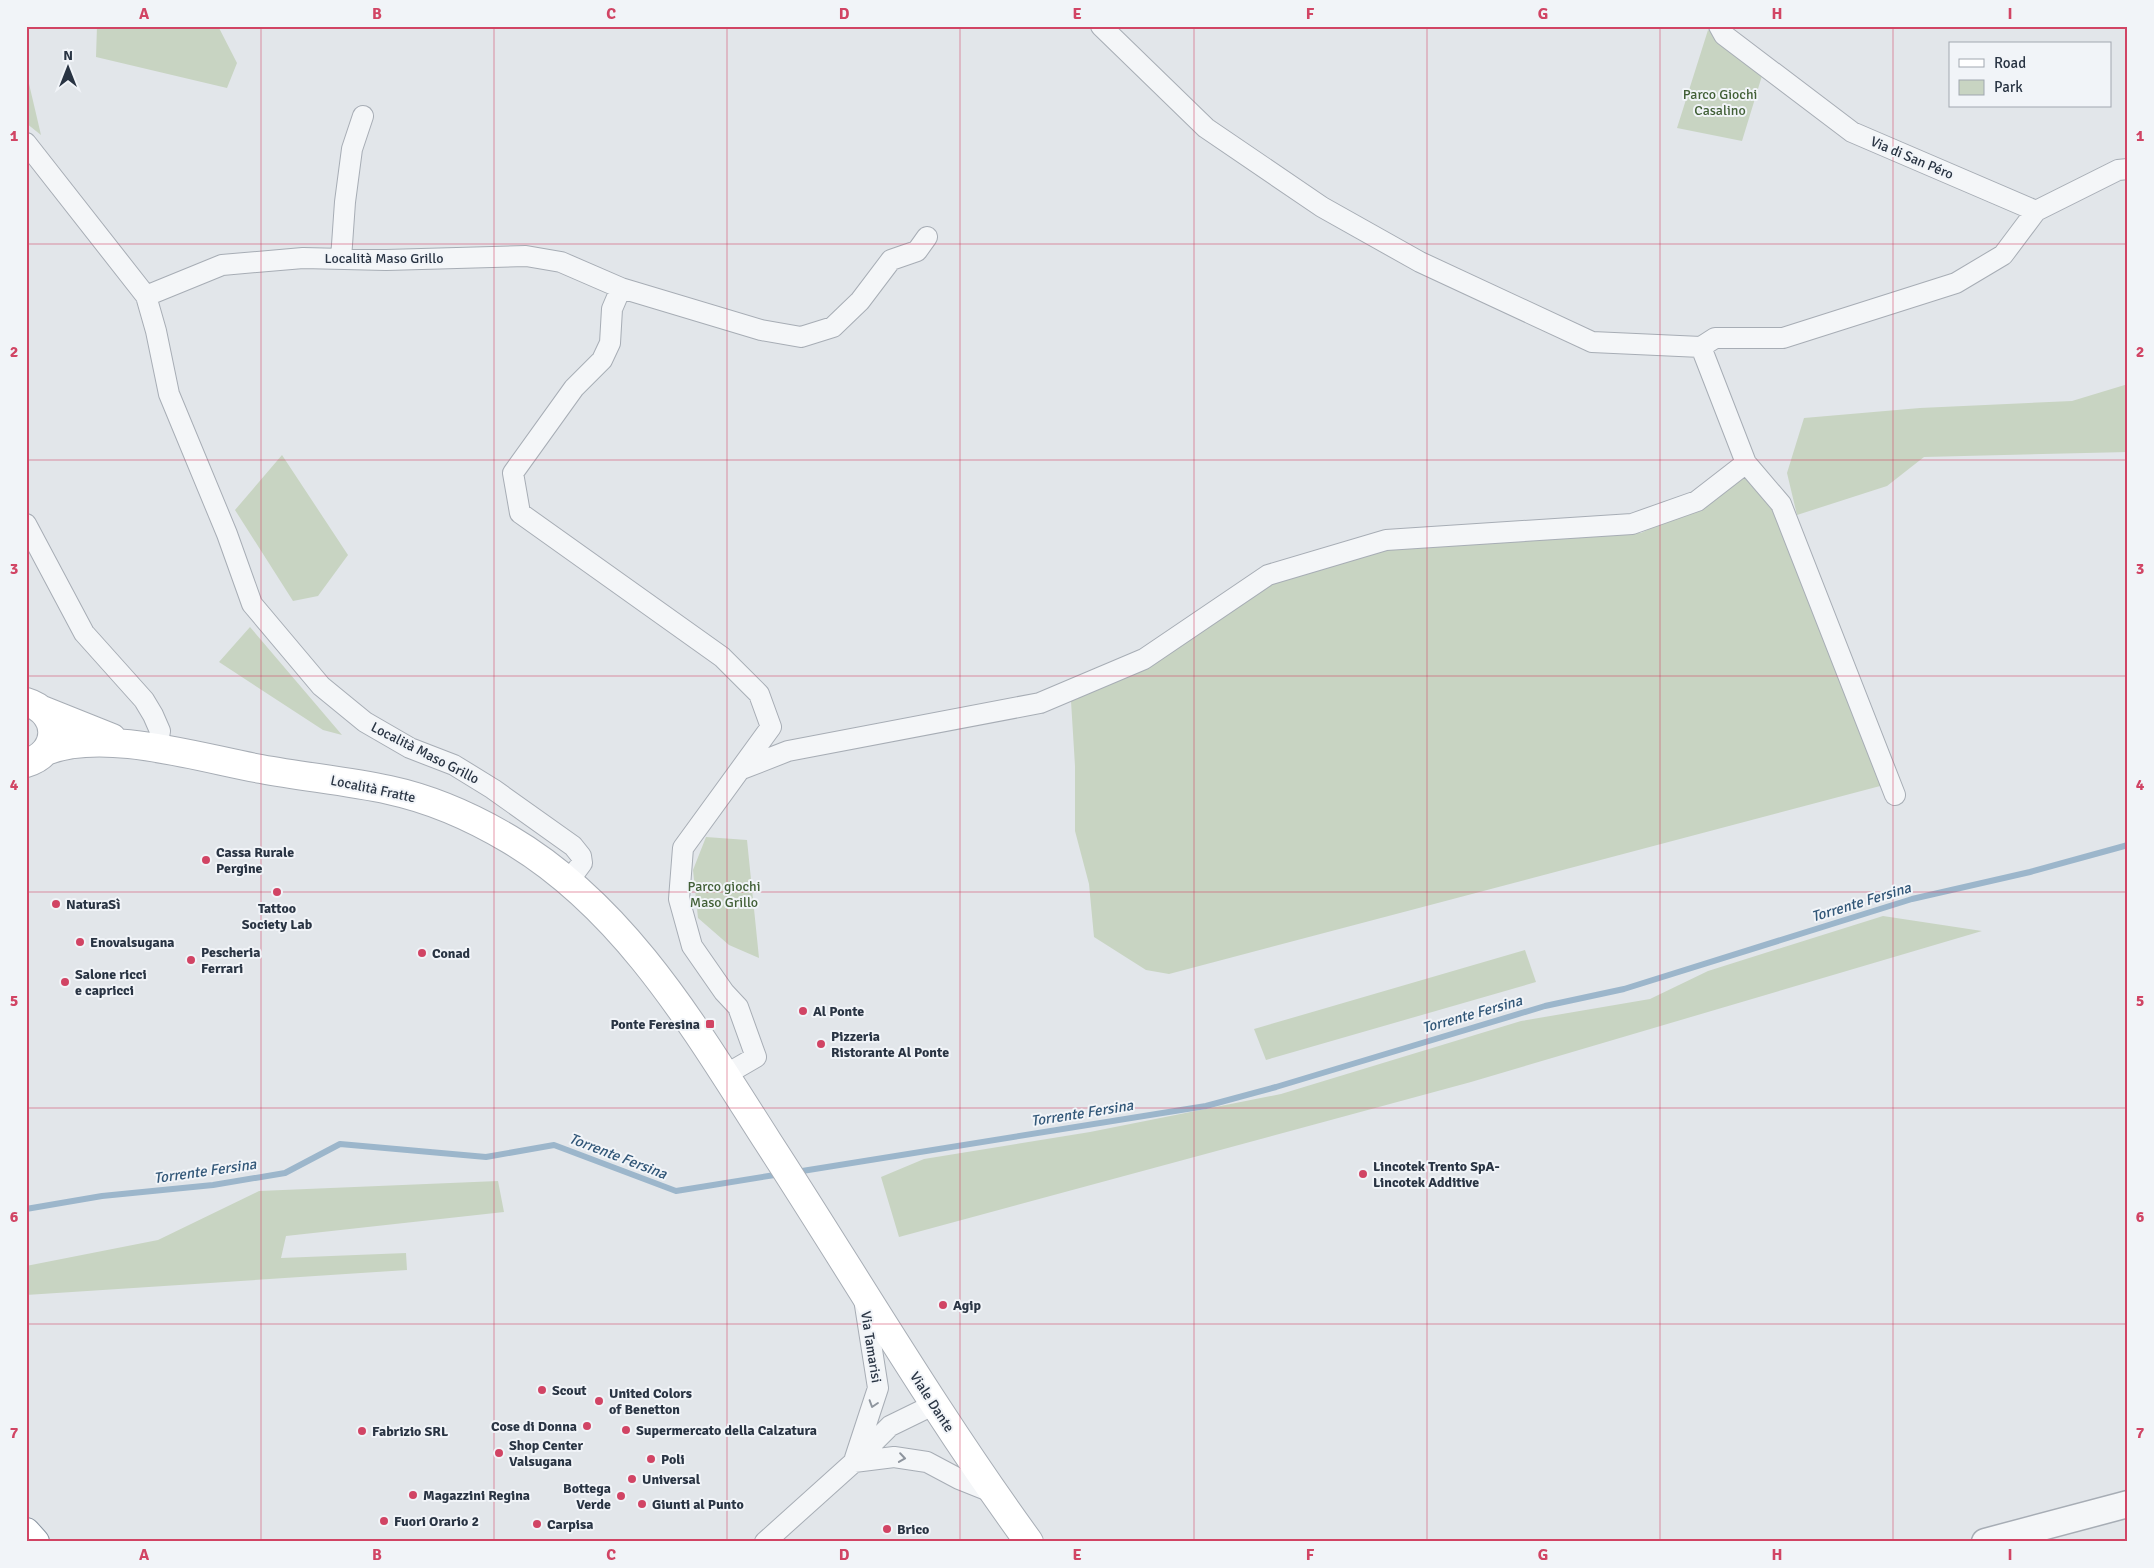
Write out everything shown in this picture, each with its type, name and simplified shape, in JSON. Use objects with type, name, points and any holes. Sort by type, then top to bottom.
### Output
[{"type":"main road","name":"Località Fratte","points":[[34,706],[122,742],[263,770],[389,790],[421,799],[452,810],[509,839],[544,862],[568,882]]},
{"type":"main road","name":"Località Fratte","points":[[34,706],[52,725],[53,734],[36,757]]},
{"type":"main road","name":"Località Fratte","points":[[36,757],[61,745],[122,742]]},
{"type":"main road","points":[[568,882],[611,920],[631,943],[658,978],[730,1083]]},
{"type":"main road","name":"Viale Dante","points":[[730,1083],[862,1287],[934,1405],[1029,1542]]},
{"type":"main road","points":[[26,1532],[35,1542]]},
{"type":"street","points":[[1101,26],[1206,128],[1322,207],[1420,262],[1592,342],[1701,347],[1714,338],[1783,338],[1956,283],[2004,255],[2036,211],[2118,170],[2128,169]]},
{"type":"street","name":"Via di San Péro","points":[[1719,26],[1724,35],[1852,132],[2036,211]]},
{"type":"street","points":[[341,259],[345,202],[352,150],[363,116]]},
{"type":"street","name":"Località Maso Grillo","points":[[26,143],[146,296],[156,331],[169,394],[227,534],[252,604],[321,686],[365,722],[410,748],[454,765],[493,789],[574,846],[582,863],[568,882]]},
{"type":"street","name":"Località Maso Grillo","points":[[146,296],[222,265],[303,258],[386,260],[526,256],[561,262],[621,288],[761,330],[801,336],[833,328],[860,300],[891,260],[917,251],[927,237]]},
{"type":"street","points":[[621,288],[612,309],[610,342],[602,360],[574,388],[513,473],[520,513],[722,657],[759,694],[771,727],[683,848],[679,898],[692,946],[724,992],[738,1007],[756,1057],[730,1083]]},
{"type":"street","points":[[1701,347],[1746,463],[1782,504],[1895,795]]},
{"type":"street","points":[[742,769],[788,751],[1040,703],[1144,659],[1268,575],[1386,540],[1632,524],[1697,501],[1746,463]]},
{"type":"street","points":[[26,524],[84,633],[144,700],[153,715],[160,731],[157,749]]},
{"type":"street","name":"Via Tamarisi","points":[[854,1462],[878,1388],[862,1287]]},
{"type":"street","points":[[765,1542],[854,1462],[890,1426],[934,1405]]},
{"type":"street","points":[[854,1462],[894,1457],[927,1462],[959,1479],[994,1493]]},
{"type":"street","points":[[1985,1542],[2128,1504]]},
{"type":"green space","points":[[97,26],[218,26],[237,63],[227,88],[96,57]]},
{"type":"green space","name":"Parco Giochi Casalino","points":[[1708,30],[1765,66],[1742,141],[1677,128]]},
{"type":"green space","points":[[26,71],[41,135],[26,123]]},
{"type":"green space","points":[[2128,384],[2128,452],[1924,457],[1887,486],[1797,515],[1787,473],[1804,418],[1920,408],[2072,401]]},
{"type":"green space","points":[[282,455],[348,555],[318,596],[293,601],[235,510]]},
{"type":"green space","points":[[1746,468],[1779,506],[1884,785],[1169,974],[1146,970],[1094,937],[1089,884],[1075,831],[1075,766],[1071,701],[1172,648],[1270,580],[1386,546],[1597,531],[1641,533],[1699,504]]},
{"type":"green space","points":[[250,627],[342,735],[323,730],[219,662]]},
{"type":"green space","name":"Parco giochi Maso Grillo","points":[[706,837],[747,840],[759,958],[729,945],[698,918],[693,870]]},
{"type":"green space","points":[[1883,916],[1982,931],[1471,1082],[899,1237],[881,1177],[924,1159],[1090,1132],[1281,1094],[1521,1021],[1650,999],[1708,971]]},
{"type":"green space","points":[[1525,950],[1536,982],[1266,1060],[1254,1029]]},
{"type":"green space","points":[[498,1181],[504,1212],[286,1236],[281,1258],[406,1253],[407,1270],[26,1295],[26,1266],[158,1240],[259,1191]]},
{"type":"waterway","name":"Torrente Fersina","points":[[796,1172],[1206,1106],[1276,1087],[1545,1006],[1624,989],[1912,899],[2030,872],[2128,845]]},
{"type":"waterway","name":"Torrente Fersina","points":[[26,1209],[102,1196],[213,1185],[285,1173],[340,1144],[486,1157],[554,1145],[676,1191],[781,1174]]},
{"type":"place","name":"Cassa Rurale Pergine","points":[[206,860]]},
{"type":"place","name":"Tattoo Society Lab","points":[[277,892]]},
{"type":"place","name":"NaturaSì","points":[[56,904]]},
{"type":"place","name":"Enovalsugana","points":[[80,942]]},
{"type":"place","name":"Conad","points":[[422,953]]},
{"type":"place","name":"Pescheria Ferrari","points":[[191,960]]},
{"type":"place","name":"Salone ricci e capricci","points":[[65,982]]},
{"type":"place","name":"Al Ponte","points":[[803,1011]]},
{"type":"place","name":"Ponte Feresina","points":[[710,1024]]},
{"type":"place","name":"Pizzeria Ristorante Al Ponte","points":[[821,1044]]},
{"type":"place","name":"Lincotek Trento SpA- Lincotek Additive","points":[[1363,1174]]},
{"type":"place","name":"Agip","points":[[943,1305]]},
{"type":"place","name":"Scout","points":[[542,1390]]},
{"type":"place","name":"United Colors of Benetton","points":[[599,1401]]},
{"type":"place","name":"Cose di Donna","points":[[587,1426]]},
{"type":"place","name":"Supermercato della Calzatura","points":[[626,1430]]},
{"type":"place","name":"Fabrizio SRL","points":[[362,1431]]},
{"type":"place","name":"Shop Center Valsugana","points":[[499,1453]]},
{"type":"place","name":"Poli","points":[[651,1459]]},
{"type":"place","name":"Universal","points":[[632,1479]]},
{"type":"place","name":"Magazzini Regina","points":[[413,1495]]},
{"type":"place","name":"Bottega Verde","points":[[621,1496]]},
{"type":"place","name":"Giunti al Punto","points":[[642,1504]]},
{"type":"place","name":"Fuori Orario 2","points":[[384,1521]]},
{"type":"place","name":"Carpisa","points":[[537,1524]]},
{"type":"place","name":"Brico","points":[[887,1529]]}]
